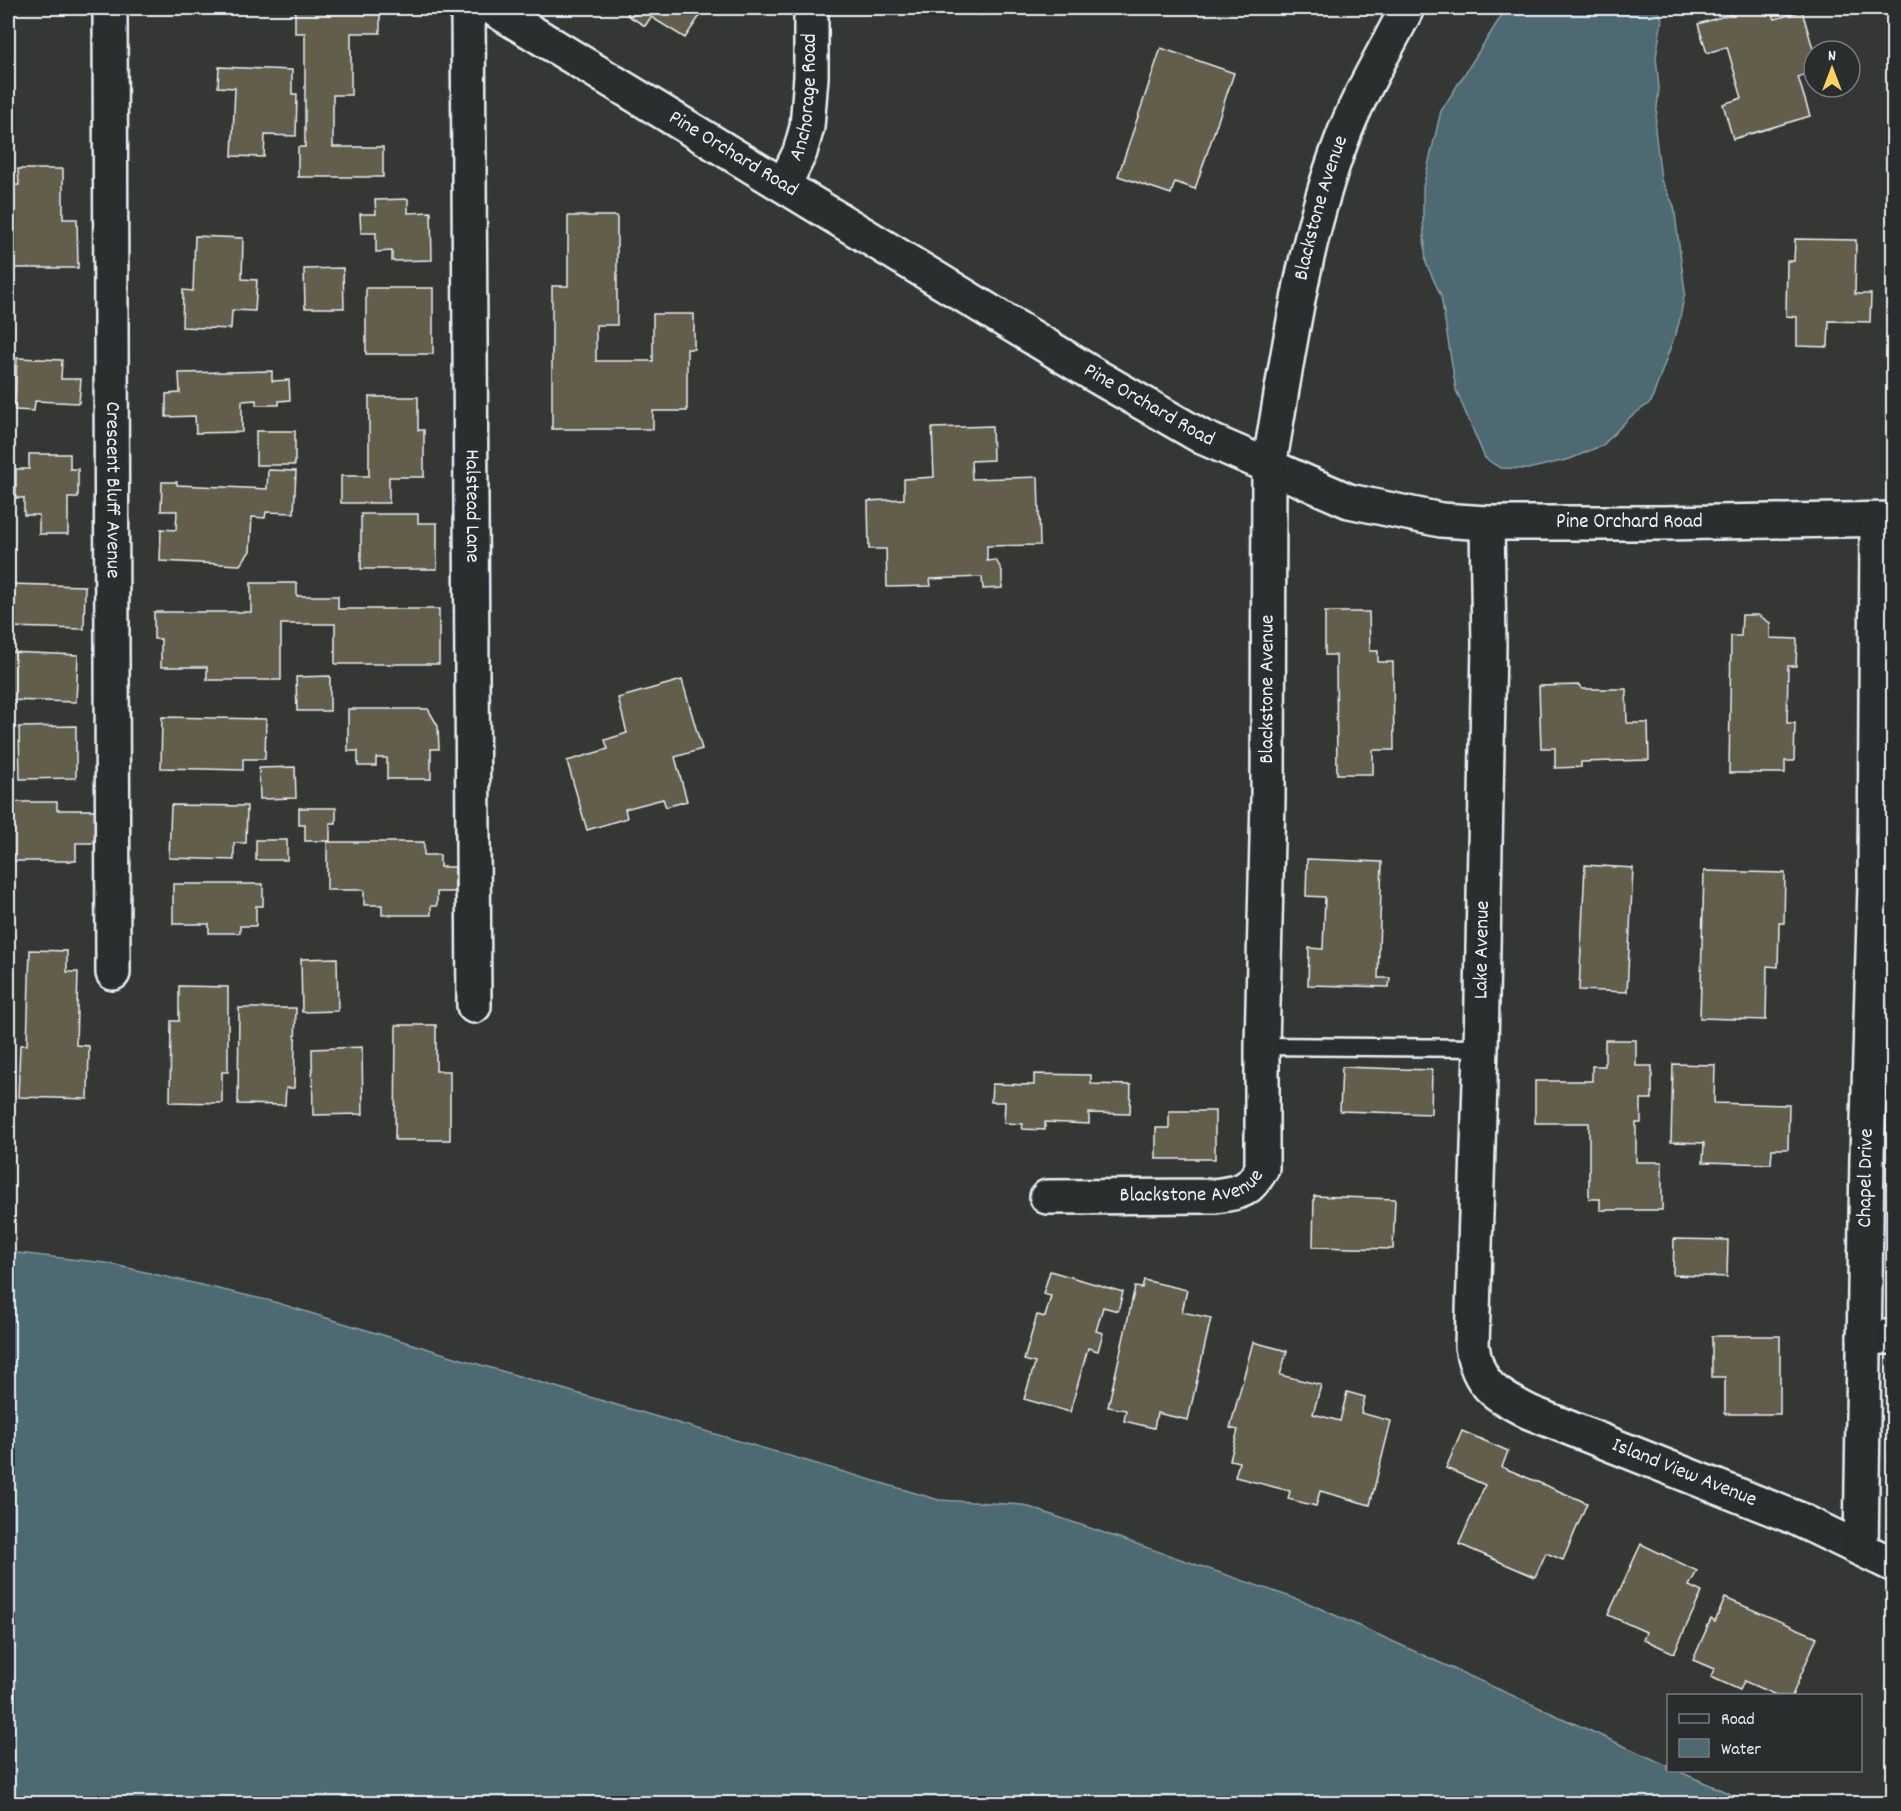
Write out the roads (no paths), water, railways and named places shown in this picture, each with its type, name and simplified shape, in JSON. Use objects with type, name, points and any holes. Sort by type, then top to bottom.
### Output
[{"type":"street","name":"Crescent Bluff Avenue","points":[[110,8],[113,972]]},
{"type":"street","name":"Halstead Lane","points":[[468,8],[474,1006]]},
{"type":"street","name":"Pine Orchard Road","points":[[492,8],[1182,426],[1202,437],[1349,501],[1442,520],[1487,523],[1885,520]]},
{"type":"street","name":"Anchorage Road","points":[[784,185],[800,152],[807,127],[812,77],[812,8]]},
{"type":"street","name":"Blackstone Avenue","points":[[1047,1197],[1215,1196],[1239,1193],[1254,1183],[1262,1168],[1262,1046],[1268,798],[1269,466],[1300,297],[1313,235],[1326,189],[1341,142],[1358,101],[1407,8]]},
{"type":"street","name":"Chapel Drive","points":[[1861,1548],[1879,1337],[1867,1156],[1885,520]]},
{"type":"street","name":"Lake Avenue","points":[[1479,1375],[1474,1362],[1472,1346],[1489,645],[1487,523]]},
{"type":"street","name":"Island View Avenue","points":[[1479,1375],[1502,1397],[1529,1412],[1796,1518],[1893,1565]]},
{"type":"lane","points":[[1262,1046],[1481,1048]]},
{"type":"water","points":[[1511,8],[1658,8],[1662,20],[1656,57],[1659,88],[1655,129],[1661,180],[1674,206],[1685,292],[1679,323],[1651,402],[1629,418],[1603,445],[1570,459],[1528,469],[1500,468],[1485,458],[1456,390],[1441,296],[1426,263],[1423,220],[1423,187],[1441,111],[1502,15]]},
{"type":"water","points":[[8,1252],[106,1263],[271,1301],[939,1500],[1023,1505],[1308,1603],[1667,1766],[1667,1772],[1680,1772],[1751,1803],[8,1803]]}]
